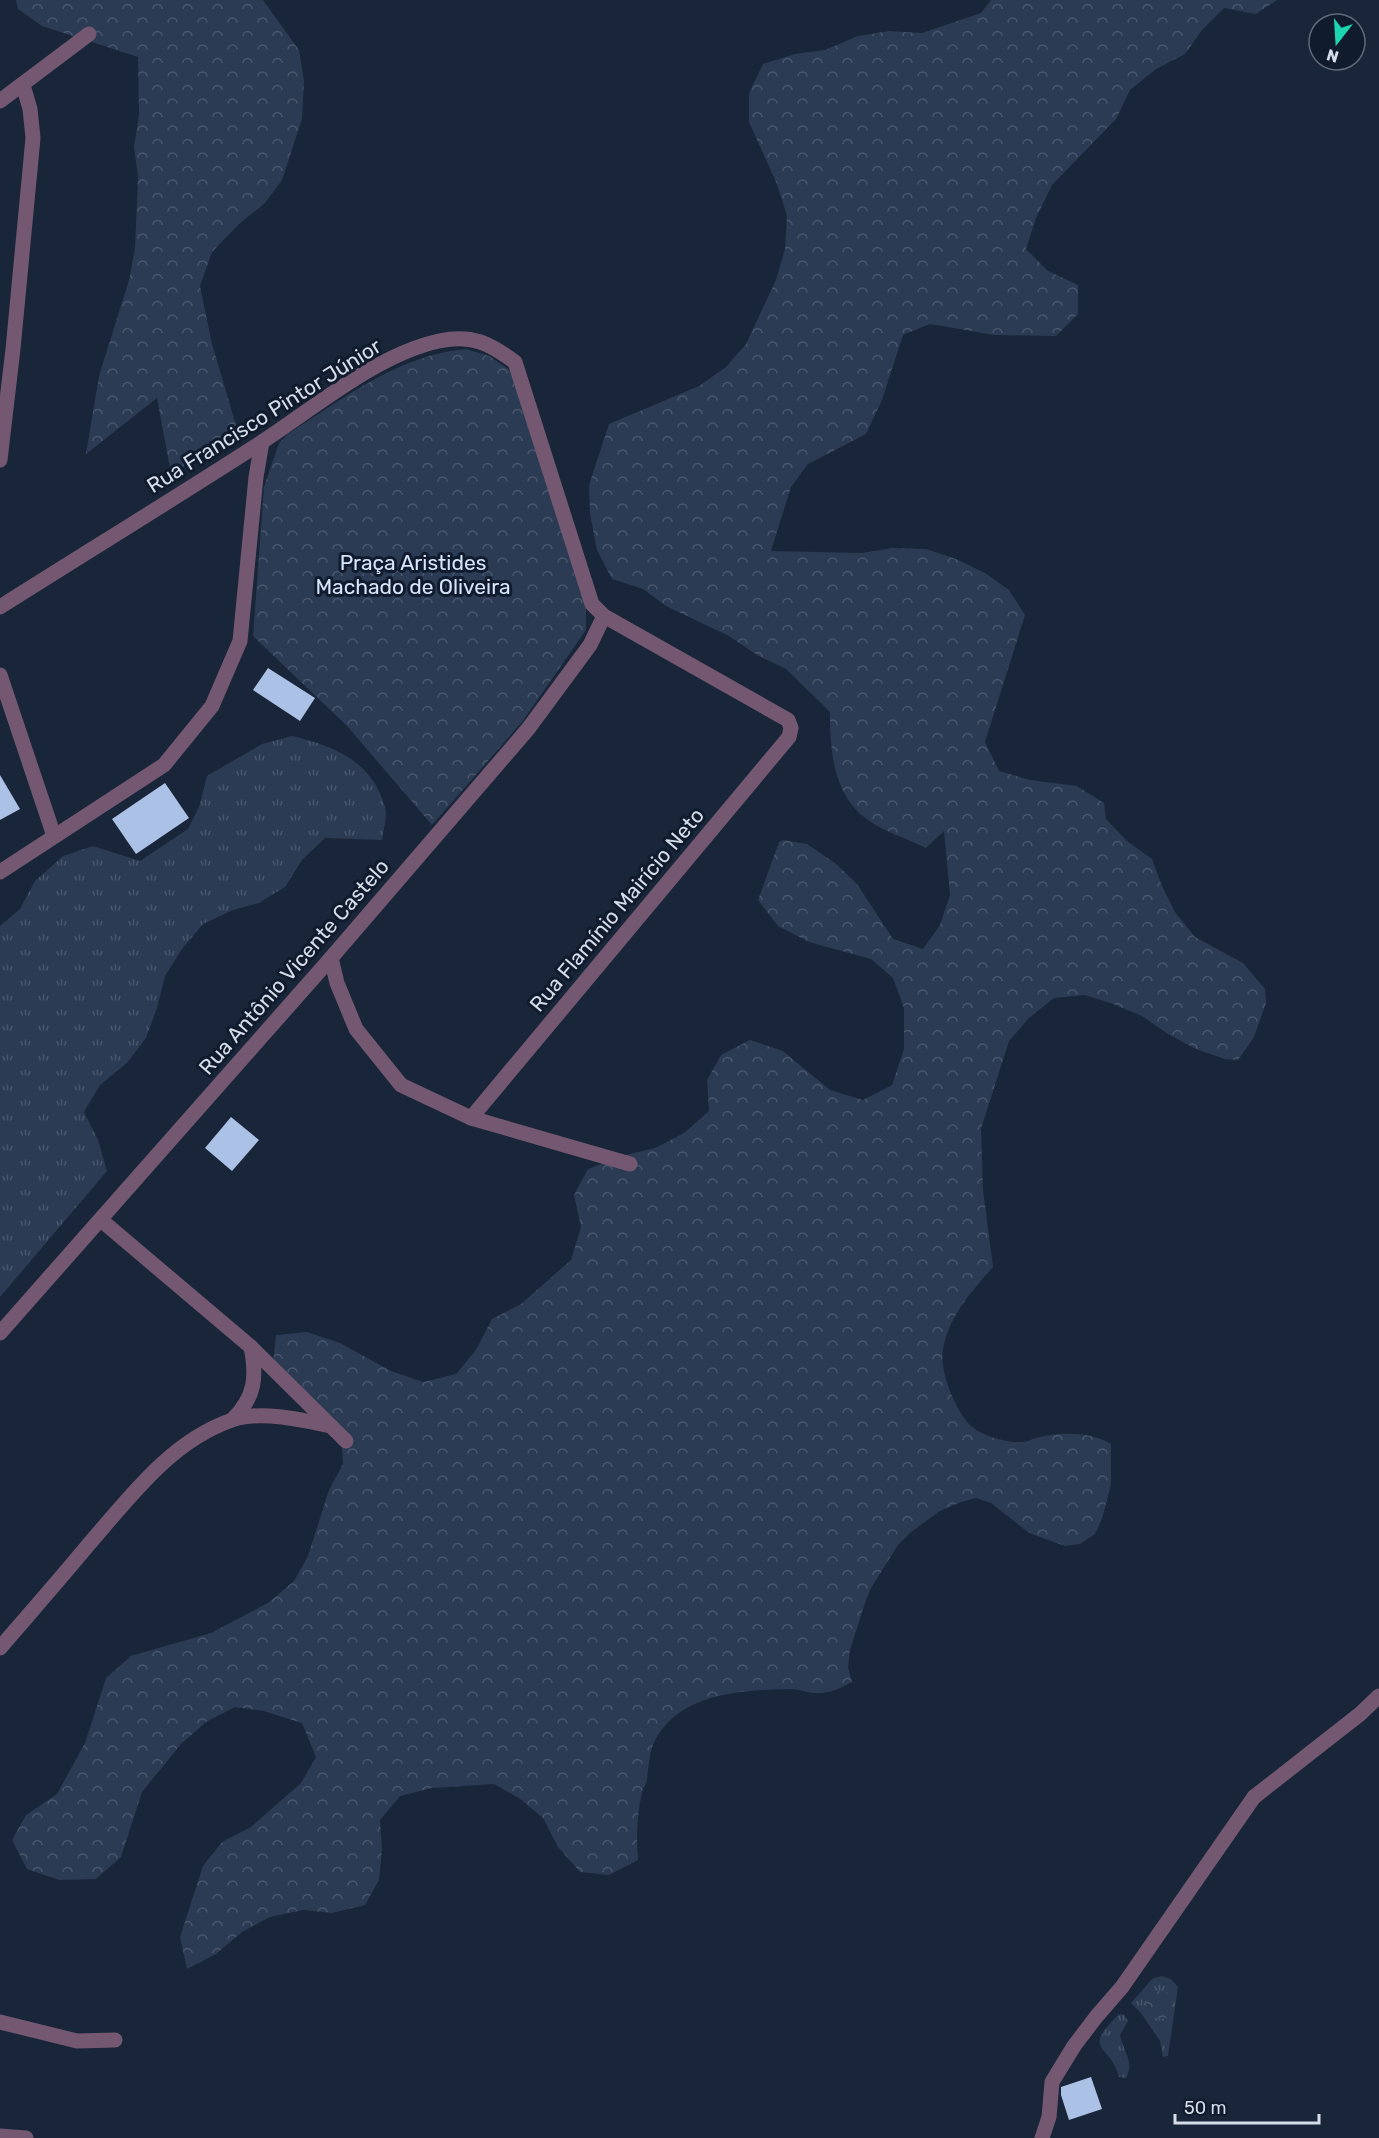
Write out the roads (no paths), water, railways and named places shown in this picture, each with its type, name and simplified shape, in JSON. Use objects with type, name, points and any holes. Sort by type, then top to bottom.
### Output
[{"type":"street","points":[[0,101],[89,34]]},
{"type":"street","points":[[0,460],[33,138],[30,109],[23,85]]},
{"type":"street","name":"Rua Francisco Pintor Júnior","points":[[0,607],[262,442],[372,369],[404,353],[438,341],[469,339],[490,345],[515,362],[592,604],[604,616]]},
{"type":"street","points":[[0,359],[13,349]]},
{"type":"street","points":[[0,872],[164,765],[212,706],[240,641],[256,477],[262,442]]},
{"type":"street","name":"Rua Flamínio Mairício Neto","points":[[471,1118],[789,737],[791,728],[788,720],[604,616]]},
{"type":"street","name":"Rua Antônio Vicente Castelo","points":[[0,1333],[331,958],[528,729],[590,645],[604,616]]},
{"type":"street","points":[[0,675],[54,836]]},
{"type":"street","points":[[331,958],[337,983],[356,1029],[401,1085],[471,1118],[630,1164]]},
{"type":"street","points":[[100,1220],[251,1347],[346,1441]]},
{"type":"street","points":[[0,1648],[165,1461],[195,1438],[233,1419],[242,1411],[255,1381],[251,1347]]},
{"type":"street","points":[[233,1419],[262,1416],[331,1426]]},
{"type":"street","points":[[1042,2138],[1049,2117],[1052,2082],[1074,2046],[1122,1987],[1254,1797],[1360,1714],[1379,1696]]},
{"type":"street","points":[[0,2022],[77,2042],[115,2040]]},
{"type":"street","points":[[0,2136],[26,2138]]},
{"type":"park label","name":"Praça Aristides Machado de Oliveira","points":[[413,575]]}]
